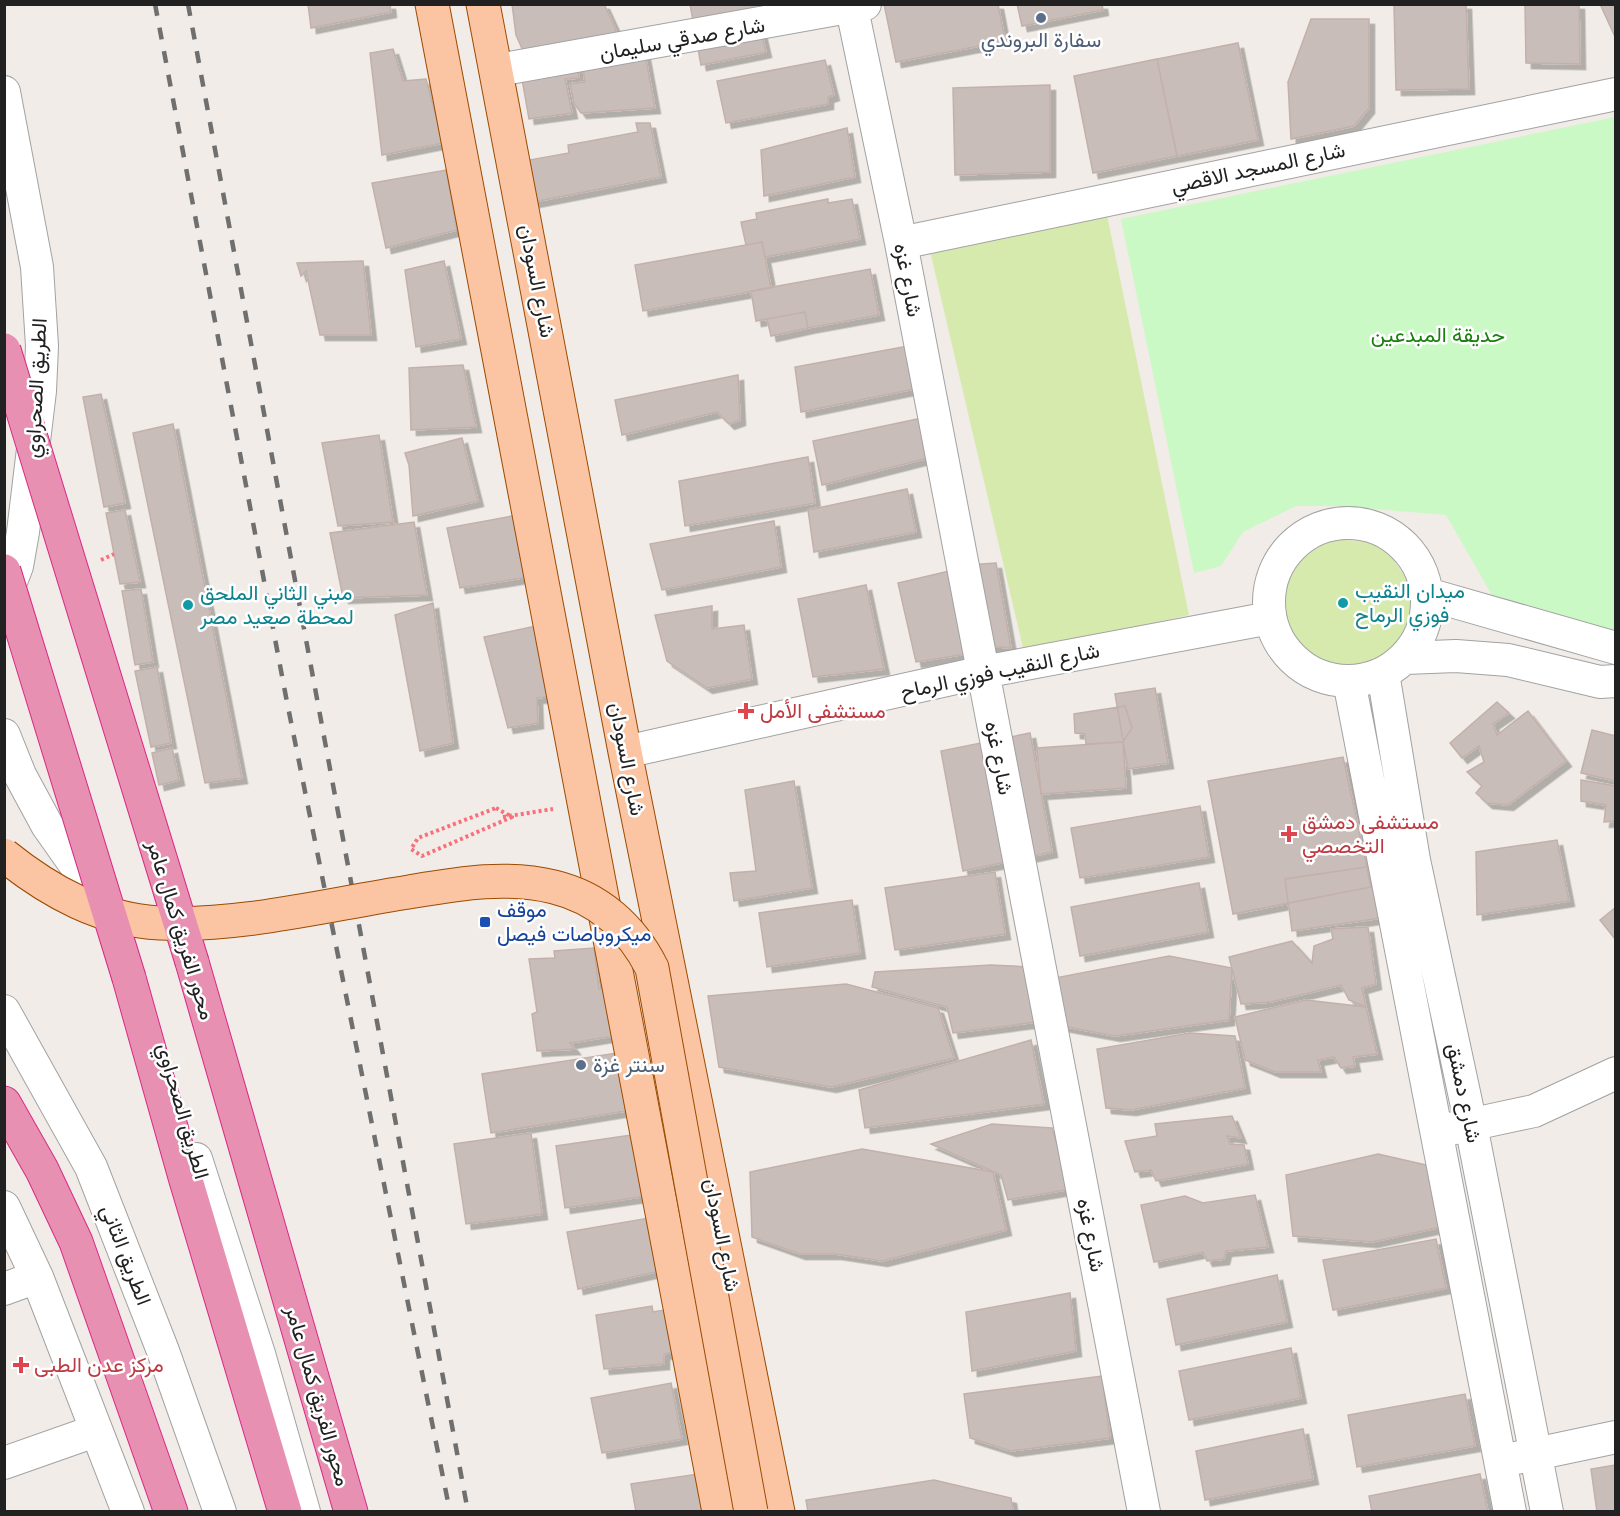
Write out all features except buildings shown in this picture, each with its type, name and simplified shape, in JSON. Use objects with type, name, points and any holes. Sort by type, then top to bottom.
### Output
[{"type":"highway","name":"محور الفريق كمال عامر","points":[[4,350],[192,962],[351,1512]]},
{"type":"highway","points":[[4,571],[125,967],[285,1512]]},
{"type":"highway","points":[[4,1103],[42,1170],[76,1242],[171,1512]]},
{"type":"main road","points":[[432,4],[719,1512]]},
{"type":"main road","name":"شارع السودان","points":[[483,4],[498,70],[626,753],[778,1512]]},
{"type":"main road","points":[[4,855],[33,878],[77,904],[121,917],[160,923],[261,915],[469,882],[515,881],[554,887],[588,901],[617,918],[640,944],[652,968],[751,1512]]},
{"type":"street","name":"شارع صدقي سليمان","points":[[498,70],[856,6]]},
{"type":"street","name":"شارع غزه","points":[[856,6],[1144,1512]]},
{"type":"street","name":"شارع المسجد الاقصي","points":[[901,243],[1616,94]]},
{"type":"street","name":"الطريق الصحراوي","points":[[4,600],[17,566],[23,532],[39,403],[42,346],[37,267],[5,99]]},
{"type":"street","points":[[1394,666],[1419,639],[1423,628],[1427,594],[1421,569],[1406,548],[1393,537],[1362,523],[1336,523],[1311,531],[1291,546],[1276,568],[1269,592],[1270,618],[1285,651],[1313,673],[1349,681],[1394,666],[1456,656],[1508,660],[1600,682],[1616,681]]},
{"type":"street","points":[[1427,594],[1616,648]]},
{"type":"street","name":"شارع النقيب فوزي الرماح","points":[[626,753],[983,672],[1270,618]]},
{"type":"street","name":"شارع دمشق","points":[[1394,666],[1414,860],[1471,1125],[1547,1512]]},
{"type":"street","name":"شارع دمشق","points":[[1349,681],[1510,1512]]},
{"type":"street","name":"الطريق الصحراوي","points":[[4,735],[20,775],[47,825],[95,891],[141,975],[156,1016],[200,1172],[259,1354],[304,1512]]},
{"type":"street","name":"الطريق الثاني","points":[[4,1011],[91,1167],[163,1351],[220,1512]]},
{"type":"street","points":[[1437,1132],[1534,1111],[1616,1073]]},
{"type":"street","points":[[4,1207],[38,1277],[95,1431],[128,1512]]},
{"type":"street","points":[[4,1289],[38,1277]]},
{"type":"street","points":[[4,1463],[95,1431]]},
{"type":"street","points":[[1501,1461],[1616,1437]]},
{"type":"path","points":[[512,818],[496,808],[418,838],[411,849],[422,856],[512,818],[584,802]]},
{"type":"path","points":[[503,818],[512,818]]},
{"type":"green space","name":"حديقة المبدعين","points":[[1615,117],[1615,632],[1493,597],[1446,515],[1338,506],[1296,506],[1243,532],[1221,566],[1194,573],[1121,219]]},
{"type":"green space","points":[[1106,210],[1189,615],[1024,652],[930,251]]},
{"type":"green space","points":[[1328,538],[1382,544],[1416,592],[1407,628],[1381,664],[1331,670],[1285,633],[1279,607],[1295,560]]},
{"type":"railway","points":[[155,4],[286,697],[450,1512]]},
{"type":"railway","points":[[188,4],[468,1512]]},
{"type":"place","name":"سفارة البروندي","points":[[1041,18]]},
{"type":"place","name":"ميدان النقيب فوزي الرماح","points":[[1343,603]]},
{"type":"place","name":"مبني الثاني الملحق لمحطة صعيد مصر","points":[[188,605]]},
{"type":"place","name":"مستشفى الأمل","points":[[746,711]]},
{"type":"place","name":"مستشفى دمشق التخصصي","points":[[1289,834]]},
{"type":"place","name":"موقف ميكروباصات فيصل","points":[[485,922]]},
{"type":"place","name":"سنتر غزة","points":[[581,1065]]},
{"type":"place","name":"مركز عدن الطبى","points":[[21,1365]]}]
